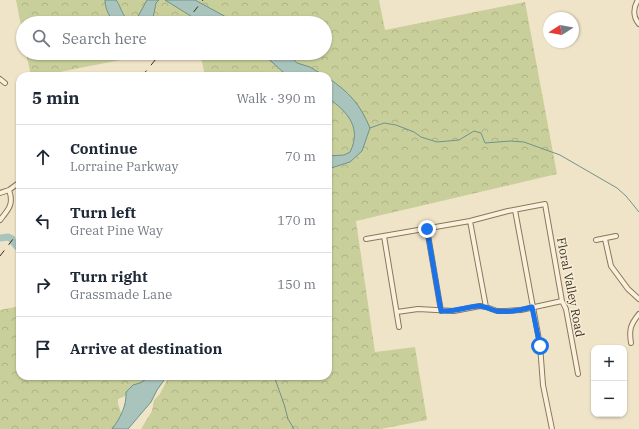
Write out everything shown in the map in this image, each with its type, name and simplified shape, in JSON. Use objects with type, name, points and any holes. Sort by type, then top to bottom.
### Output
[{"type":"street","points":[[638,0],[634,10],[634,16],[639,24]]},
{"type":"street","points":[[0,79],[5,83]]},
{"type":"street","points":[[0,193],[16,185]]},
{"type":"street","points":[[0,220],[11,204],[12,198],[8,190]]},
{"type":"street","name":"Floral Valley Road","points":[[516,210],[545,204],[562,301],[566,309],[578,374]]},
{"type":"street","points":[[366,239],[470,221],[516,210],[540,346],[543,385],[552,429]]},
{"type":"street","points":[[470,221],[486,307]]},
{"type":"street","points":[[427,229],[441,311]]},
{"type":"street","points":[[384,236],[399,327]]},
{"type":"street","points":[[596,240],[616,236]]},
{"type":"street","points":[[605,239],[611,266],[628,289],[639,300]]},
{"type":"street","points":[[397,312],[418,309],[454,311],[480,306],[496,311],[506,311],[562,301]]},
{"type":"street","points":[[631,343],[629,331],[639,314]]},
{"type":"green space","points":[[16,0],[379,0],[385,30],[525,2],[557,174],[356,221],[375,352],[415,347],[427,420],[381,429],[141,429],[152,411],[154,400],[160,394],[167,380],[332,380],[332,72],[204,72],[202,60],[332,60],[332,16],[19,16]]},
{"type":"green space","points":[[28,60],[120,60],[59,72],[30,72]]},
{"type":"green space","points":[[16,307],[16,380],[146,380],[136,390],[118,399],[118,404],[122,415],[113,429],[0,429],[0,310]]},
{"type":"water","points":[[105,0],[116,0],[124,16],[110,16]]},
{"type":"water","points":[[147,0],[159,0],[156,3],[153,16],[138,16]]},
{"type":"water","points":[[165,0],[195,0],[224,16],[191,16]]},
{"type":"water","points":[[270,60],[294,60],[297,63],[310,67],[318,72],[283,72]]},
{"type":"water","points":[[332,81],[342,88],[358,105],[370,128],[362,151],[350,162],[332,168],[332,156],[344,155],[350,152],[354,135],[354,128],[351,121],[342,109],[332,101]]},
{"type":"water","points":[[145,380],[164,380],[151,402],[128,429],[112,429],[122,412],[126,392],[133,385]]},
{"type":"waterway","points":[[370,128],[384,123],[396,125],[414,132],[421,137],[437,142],[459,140],[474,131],[481,133],[485,143],[510,141],[524,142],[560,155],[617,188],[626,196],[639,212]]},
{"type":"waterway","points":[[0,238],[8,237],[12,239]]},
{"type":"waterway","points":[[13,242],[16,245]]},
{"type":"waterway","points":[[275,380],[288,419],[294,429]]},
{"type":"railway","points":[[190,16],[203,0]]},
{"type":"railway","points":[[145,72],[155,60]]},
{"type":"railway","points":[[0,256],[16,235]]},
{"type":"route","points":[[427,229],[441,311],[454,311],[480,306],[496,311],[521,310],[532,307],[540,346]]}]
